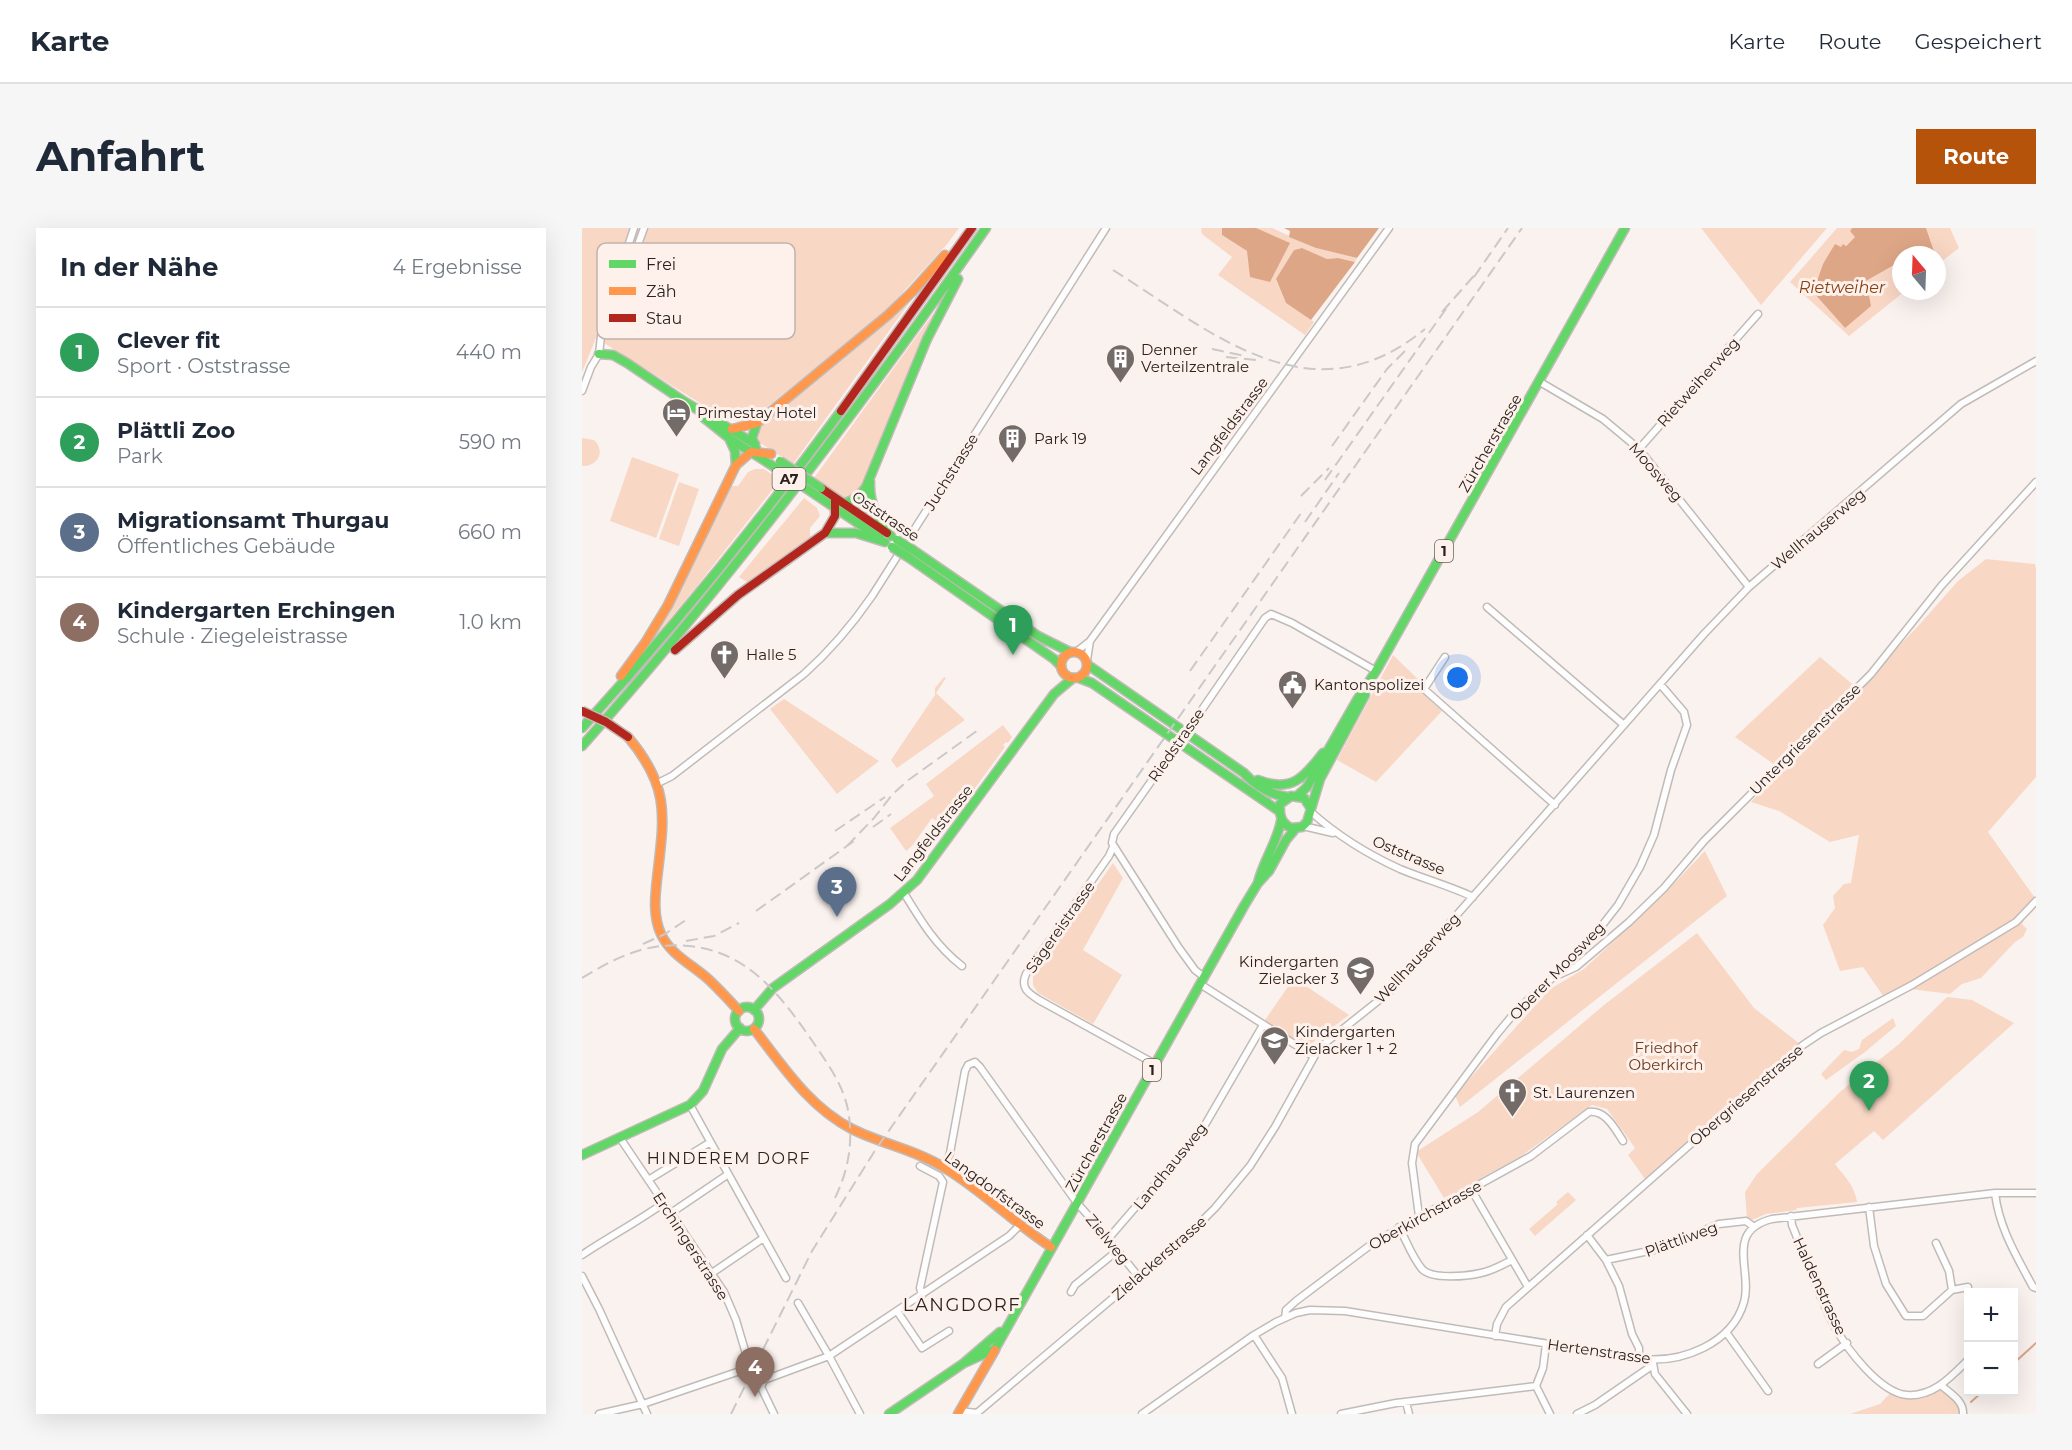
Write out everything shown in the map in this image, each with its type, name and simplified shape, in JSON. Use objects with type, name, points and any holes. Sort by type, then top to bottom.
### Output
[{"type":"main road","name":"A7","points":[[731,433],[757,423],[900,304],[971,228]]},
{"type":"main road","name":"A7","points":[[582,729],[686,610],[770,505],[867,375],[971,228]]},
{"type":"main road","name":"A7","points":[[582,746],[698,614],[785,504],[886,369],[986,228]]},
{"type":"main road","name":"Zürcherstrasse","points":[[1292,796],[1307,787],[1332,741],[1376,671],[1625,228]]},
{"type":"main road","name":"A7","points":[[630,694],[726,604],[825,533],[835,516],[837,504],[860,495],[872,476],[927,339],[981,236]]},
{"type":"main road","name":"Oststrasse","points":[[599,354],[613,355],[627,363],[755,451],[818,491],[1054,658],[1061,668]]},
{"type":"main road","points":[[755,451],[753,435],[757,423]]},
{"type":"main road","points":[[731,433],[736,465]]},
{"type":"main road","name":"A7","points":[[591,718],[645,643],[663,613],[736,465],[742,458],[755,451]]},
{"type":"main road","name":"Oststrasse","points":[[755,451],[771,454],[778,465]]},
{"type":"main road","name":"A7","points":[[872,476],[870,489],[873,507],[891,541]]},
{"type":"main road","points":[[825,533],[841,530],[857,531],[891,541]]},
{"type":"main road","name":"Oststrasse","points":[[910,554],[1038,636],[1053,645],[1073,652]]},
{"type":"main road","points":[[1279,811],[1092,683],[1067,676],[1061,668],[1063,657],[1073,652],[1082,655],[1087,663],[1244,773],[1272,786],[1295,783],[1309,771],[1332,741]]},
{"type":"main road","points":[[1076,678],[1085,673],[1087,663]]},
{"type":"main road","name":"Langfeldstrasse","points":[[1054,694],[1061,668]]},
{"type":"main road","name":"Zürcherstrasse","points":[[1311,809],[1315,789],[1362,703],[1376,671]]},
{"type":"main road","name":"Langfeldstrasse","points":[[754,1010],[773,988],[904,893],[926,869],[1054,694],[1076,678]]},
{"type":"main road","points":[[582,711],[606,722],[628,737],[646,758],[658,783],[663,820],[655,900],[657,922],[661,934],[670,947],[712,983],[739,1011]]},
{"type":"main road","points":[[1244,773],[1251,782],[1274,795],[1292,796],[1304,798],[1311,809],[1309,820],[1299,827],[1287,826],[1281,820],[1280,804],[1292,796]]},
{"type":"main road","name":"Zürcherstrasse","points":[[1258,883],[1260,868],[1278,835],[1281,820]]},
{"type":"main road","name":"Zürcherstrasse","points":[[958,1413],[1258,883],[1269,871],[1286,840],[1299,827]]},
{"type":"main road","points":[[748,1008],[754,1010],[759,1019],[754,1029],[746,1031],[740,1028],[736,1018],[739,1011],[748,1008]]},
{"type":"main road","points":[[582,1155],[690,1105],[703,1091],[722,1049],[740,1028]]},
{"type":"main road","name":"Langdorfstrasse","points":[[754,1029],[808,1097],[828,1114],[854,1130],[907,1150],[945,1168],[1019,1226],[1052,1247]]},
{"type":"main road","name":"1","points":[[889,1414],[964,1363],[989,1344],[1008,1324]]},
{"type":"main road","name":"1","points":[[964,1363],[995,1349]]},
{"type":"street","points":[[629,243],[634,228]]},
{"type":"street","points":[[639,243],[644,228]]},
{"type":"street","name":"Juchstrasse","points":[[658,783],[672,776],[804,674],[851,627],[873,596],[1106,228]]},
{"type":"street","name":"Langfeldstrasse","points":[[1073,652],[1090,641],[1389,228]]},
{"type":"street","name":"Rietweiherweg","points":[[1639,449],[1758,314]]},
{"type":"street","points":[[582,391],[591,367],[599,354],[601,339]]},
{"type":"street","name":"Wellhauserweg","points":[[1313,1056],[1323,1044],[1388,993],[1660,684],[1749,587],[1961,404],[2036,361]]},
{"type":"street","name":"Moosweg","points":[[1540,382],[1603,419],[1639,449],[1749,587]]},
{"type":"street","name":"Untergriesenstrasse","points":[[1556,976],[1576,967],[1629,922],[1664,888],[1704,841],[1871,674],[1942,585],[2036,482]]},
{"type":"street","points":[[1487,607],[1624,725]]},
{"type":"street","name":"Riedstrasse","points":[[1113,847],[1114,834],[1264,618],[1271,614],[1292,623],[1376,671]]},
{"type":"street","name":"Langfeldstrasse","points":[[1087,663],[1090,641]]},
{"type":"street","points":[[1445,657],[1424,689],[1555,805]]},
{"type":"street","name":"Oberer Moosweg","points":[[1419,1216],[1412,1163],[1415,1144],[1516,1011],[1556,976],[1611,915],[1640,867],[1654,835],[1671,770],[1687,725],[1681,708],[1660,684]]},
{"type":"street","name":"Oststrasse","points":[[1311,809],[1336,834],[1370,854],[1401,869],[1473,897]]},
{"type":"street","name":"Oststrasse","points":[[1299,827],[1336,834]]},
{"type":"street","points":[[1113,847],[1202,981],[1263,1025],[1313,1056]]},
{"type":"street","name":"Sägereistrasse","points":[[1113,847],[1026,974],[1023,981],[1024,987],[1028,993],[1039,1000],[1155,1064]]},
{"type":"street","points":[[1105,861],[1122,861]]},
{"type":"street","points":[[904,893],[927,932],[946,954],[962,966]]},
{"type":"street","name":"Obergriesenstrasse","points":[[1495,1336],[1502,1313],[1528,1287],[1803,1045],[1821,1033],[1912,985],[2016,922],[2036,901]]},
{"type":"street","name":"Landhausweg","points":[[1108,1239],[1202,1130],[1263,1025]]},
{"type":"street","name":"Zielackerstrasse","points":[[958,1413],[977,1413],[1196,1227],[1242,1178],[1275,1127],[1313,1056]]},
{"type":"street","name":"Zielweg","points":[[945,1168],[950,1153],[965,1071],[972,1062],[980,1067],[1077,1203],[1138,1276]]},
{"type":"street","points":[[690,1105],[762,1239],[786,1278]]},
{"type":"street","name":"Oberkirchstrasse","points":[[1142,1414],[1254,1335],[1285,1318],[1286,1310],[1296,1301],[1373,1243],[1532,1156],[1589,1112],[1603,1115],[1623,1141]]},
{"type":"street","name":"Erchingerstrasse","points":[[620,1138],[712,1273],[732,1311],[748,1361],[747,1367],[737,1372],[643,1404]]},
{"type":"street","points":[[648,1180],[709,1143]]},
{"type":"street","points":[[920,1166],[939,1176],[943,1182],[920,1290],[922,1294]]},
{"type":"street","points":[[671,1214],[727,1175]]},
{"type":"street","points":[[1470,1189],[1528,1287]]},
{"type":"street","points":[[1754,1227],[1766,1220],[1791,1216],[1995,1193],[2034,1192]]},
{"type":"street","points":[[1995,1193],[1997,1211],[2011,1246],[2033,1287],[2036,1288]]},
{"type":"street","points":[[582,1255],[664,1203]]},
{"type":"street","points":[[1869,1207],[1874,1246],[1886,1284],[1906,1316],[1923,1316],[1952,1290],[1968,1287]]},
{"type":"street","name":"Haldenstrasse","points":[[1791,1216],[1792,1225],[1836,1328],[1860,1362],[1892,1391],[1908,1396],[1942,1386],[1964,1364]]},
{"type":"street","name":"Plättliweg","points":[[1606,1260],[1663,1248],[1719,1224],[1743,1221],[1749,1222],[1754,1227]]},
{"type":"street","points":[[774,1414],[768,1404],[762,1384],[764,1380],[830,1356],[1009,1236],[1019,1226]]},
{"type":"street","points":[[1399,1227],[1420,1266],[1427,1272],[1451,1276],[1474,1275],[1512,1260]]},
{"type":"street","name":"Hertenstrasse","points":[[1285,1318],[1310,1310],[1332,1310],[1640,1359],[1653,1363],[1686,1355],[1710,1344],[1732,1325],[1744,1303],[1746,1287],[1743,1247],[1745,1239],[1754,1227]]},
{"type":"street","points":[[1587,1235],[1606,1260],[1619,1286],[1632,1334],[1639,1348],[1640,1359]]},
{"type":"street","points":[[712,1273],[762,1239]]},
{"type":"street","points":[[1936,1243],[1948,1271],[1952,1290]]},
{"type":"street","points":[[1071,1292],[1075,1285],[1117,1251]]},
{"type":"street","points":[[582,1276],[647,1414]]},
{"type":"street","points":[[798,1303],[830,1356],[860,1414]]},
{"type":"street","points":[[897,1311],[922,1348],[949,1330]]},
{"type":"street","points":[[1726,1332],[1768,1391]]},
{"type":"street","points":[[1254,1335],[1282,1378],[1292,1414]]},
{"type":"street","points":[[1818,1364],[1847,1343]]},
{"type":"street","points":[[1546,1344],[1543,1368],[1536,1386],[1550,1414]]},
{"type":"street","points":[[1577,1414],[1595,1405],[1653,1363],[1655,1374],[1687,1414]]},
{"type":"street","points":[[1341,1414],[1406,1402],[1536,1386]]},
{"type":"street","points":[[1942,1386],[1964,1408],[1963,1414]]},
{"type":"street","points":[[1406,1402],[1409,1414]]},
{"type":"street","points":[[599,1414],[643,1404]]},
{"type":"green space","points":[[582,228],[959,228],[884,313],[752,419],[739,422],[719,415],[598,339],[795,339],[795,243],[597,243],[597,339],[582,372]]},
{"type":"green space","points":[[1201,228],[1222,228],[1222,235],[1247,251],[1256,228],[1272,228],[1316,248],[1357,258],[1355,262],[1338,258],[1327,259],[1302,248],[1294,250],[1276,280],[1286,303],[1314,322],[1305,335],[1218,275],[1232,257],[1202,234]]},
{"type":"green space","points":[[1701,228],[1827,228],[1761,305]]},
{"type":"green space","name":"Rietweiher","points":[[1837,228],[1852,228],[1850,231],[1856,237],[1823,264],[1813,292],[1845,328],[1866,281],[1892,266],[1894,300],[1849,336],[1790,282]]},
{"type":"green space","points":[[1926,228],[1950,228],[1959,248],[1946,258],[1946,246],[1933,246]]},
{"type":"green space","points":[[915,295],[793,464],[757,441],[756,434],[762,425]]},
{"type":"green space","points":[[938,307],[859,491],[844,499],[814,478]]},
{"type":"green space","points":[[582,438],[594,440],[598,444],[600,453],[596,461],[588,466],[582,466]]},
{"type":"green space","points":[[632,457],[679,474],[656,538],[610,521]]},
{"type":"green space","points":[[764,469],[780,480],[645,649],[730,486],[738,486],[748,472]]},
{"type":"green space","points":[[679,482],[699,489],[679,546],[659,539]]},
{"type":"green space","points":[[804,498],[817,508],[820,516],[810,528],[810,537],[747,582],[739,577]]},
{"type":"green space","points":[[1986,559],[2035,564],[2036,569],[2036,777],[1988,832],[2035,898],[2022,924],[2027,929],[2023,937],[2015,942],[1981,978],[1962,984],[1950,994],[1902,988],[1884,997],[1863,967],[1840,971],[1823,925],[1835,908],[1833,896],[1844,884],[1851,883],[1859,835],[1830,842],[1779,811],[1751,802],[1958,581]]},
{"type":"green space","points":[[1393,655],[1424,685],[1420,691],[1442,711],[1376,782],[1337,760]]},
{"type":"green space","points":[[1820,657],[1857,688],[1775,765],[1735,737]]},
{"type":"green space","points":[[944,677],[946,678],[936,693],[965,720],[897,768],[891,760],[935,695],[935,688]]},
{"type":"green space","points":[[784,699],[879,761],[837,794],[770,709]]},
{"type":"green space","points":[[1003,725],[1012,737],[1008,743],[1003,745],[1005,747],[946,828],[932,818],[906,851],[890,828],[934,796],[926,784]]},
{"type":"green space","points":[[1705,851],[1727,896],[1460,1107],[1455,1095],[1550,989],[1584,969],[1663,895]]},
{"type":"green space","points":[[1113,863],[1123,878],[1083,950],[1122,975],[1093,1024],[1038,993],[1033,985],[1033,976]]},
{"type":"green space","name":"Friedhof Oberkirch","points":[[1697,933],[1754,1008],[1800,1044],[1645,1179],[1628,1155],[1635,1148],[1607,1109],[1592,1105],[1520,1157],[1444,1198],[1416,1152],[1478,1112],[1604,1005]]},
{"type":"green space","points":[[1294,978],[1349,1015],[1308,1046],[1286,1035],[1287,1032],[1279,1026],[1276,1028],[1265,1020]]},
{"type":"green space","points":[[1947,997],[1972,1000],[2014,1023],[1883,1140],[1874,1131],[1835,1164],[1852,1186],[1857,1202],[1797,1208],[1766,1214],[1752,1220],[1747,1218],[1745,1192],[1757,1174],[1841,1091],[1899,1044]]},
{"type":"green space","points":[[1893,1018],[1896,1026],[1826,1080],[1821,1074],[1844,1050],[1852,1052],[1859,1049],[1862,1040]]},
{"type":"green space","points":[[1568,1192],[1576,1200],[1535,1236],[1529,1229],[1558,1204],[1556,1202]]},
{"type":"green space","points":[[1942,1386],[1957,1399],[1964,1411],[1960,1414],[1850,1414],[1880,1404],[1892,1391],[1908,1396]]},
{"type":"water","points":[[1222,228],[1256,228],[1290,243],[1270,282],[1250,277],[1247,251],[1222,235]]},
{"type":"water","points":[[1284,228],[1379,228],[1357,258],[1316,248],[1289,237],[1290,231]]},
{"type":"water","name":"Rietweiher","points":[[1852,228],[1926,228],[1932,246],[1892,246],[1892,266],[1866,281],[1871,306],[1845,328],[1813,292],[1823,264],[1835,244],[1841,247],[1843,244],[1846,246],[1855,237],[1850,231]]},
{"type":"water","points":[[1302,248],[1327,259],[1338,258],[1355,262],[1311,320],[1286,303],[1276,279],[1294,250]]},
{"type":"waterway","points":[[2018,1359],[2036,1343]]},
{"type":"waterway","points":[[1971,1402],[1978,1396]]},
{"type":"railway","points":[[1474,277],[1508,228]]},
{"type":"railway","points":[[731,1414],[812,1251],[876,1149],[1522,228]]},
{"type":"railway","points":[[1113,270],[1226,341],[1264,358],[1303,368],[1343,368],[1383,356],[1425,329]]},
{"type":"railway","points":[[1442,312],[1479,270]]},
{"type":"railway","points":[[1325,480],[1448,306]]},
{"type":"railway","points":[[1332,446],[1387,369],[1408,348]]},
{"type":"railway","points":[[1212,349],[1245,356]]},
{"type":"railway","points":[[1226,357],[1257,360]]},
{"type":"railway","points":[[1301,496],[1329,468]]},
{"type":"railway","points":[[1305,522],[1339,473]]},
{"type":"railway","points":[[1190,671],[1304,509]]},
{"type":"railway","points":[[847,846],[907,781],[978,730]]},
{"type":"railway","points":[[835,831],[885,797]]},
{"type":"railway","points":[[873,827],[891,814]]},
{"type":"railway","points":[[756,911],[854,841]]},
{"type":"railway","points":[[643,944],[665,934],[686,920]]},
{"type":"railway","points":[[686,941],[714,936],[739,923]]},
{"type":"railway","points":[[582,978],[632,953],[673,945],[709,950],[728,957],[745,966],[761,979],[788,1008],[813,1042],[834,1074],[846,1100],[850,1122],[850,1146],[843,1180],[833,1202]]},
{"type":"traffic: fast","points":[[582,746],[689,621],[792,493],[986,228]]},
{"type":"traffic: fast","points":[[1297,796],[1307,787],[1376,671],[1625,228]]},
{"type":"traffic: fast","points":[[831,505],[851,500],[866,487],[927,339],[958,279]]},
{"type":"traffic: fast","points":[[599,354],[613,355],[627,363],[685,402],[755,444]]},
{"type":"traffic: fast","points":[[582,728],[716,573],[841,411]]},
{"type":"traffic: fast","points":[[704,418],[729,438],[776,468]]},
{"type":"traffic: fast","points":[[757,423],[752,438],[759,456]]},
{"type":"traffic: fast","points":[[729,438],[735,451],[736,465]]},
{"type":"traffic: fast","points":[[780,461],[821,488]]},
{"type":"traffic: fast","points":[[776,468],[816,495]]},
{"type":"traffic: fast","points":[[870,482],[875,511],[891,536]]},
{"type":"traffic: fast","points":[[816,495],[880,538]]},
{"type":"traffic: fast","points":[[825,533],[856,533],[885,542]]},
{"type":"traffic: fast","points":[[897,540],[913,550]]},
{"type":"traffic: fast","points":[[892,547],[908,557]]},
{"type":"traffic: fast","points":[[913,550],[1038,636],[1070,652]]},
{"type":"traffic: fast","points":[[908,557],[1061,666]]},
{"type":"traffic: fast","points":[[1088,665],[1244,773],[1258,786],[1269,792],[1288,797]]},
{"type":"traffic: fast","points":[[754,1010],[773,988],[890,904],[917,880],[1054,694],[1073,678]]},
{"type":"traffic: fast","points":[[1079,678],[1092,683],[1279,811]]},
{"type":"traffic: fast","points":[[1310,807],[1304,798],[1291,796],[1280,804],[1281,818],[1291,828],[1302,827],[1307,822],[1320,779],[1365,695]]},
{"type":"traffic: fast","points":[[1258,780],[1279,785],[1296,781],[1323,753]]},
{"type":"traffic: fast","points":[[1258,883],[1281,821]]},
{"type":"traffic: fast","points":[[964,1363],[995,1349],[1244,906],[1296,828]]},
{"type":"traffic: fast","points":[[747,1007],[755,1011],[759,1019],[755,1027],[747,1031],[739,1027],[735,1019],[739,1011],[747,1007]]},
{"type":"traffic: fast","points":[[582,1155],[690,1105],[703,1091],[722,1049],[740,1028]]},
{"type":"traffic: fast","points":[[889,1414],[964,1363],[1000,1332]]},
{"type":"traffic: slow","points":[[732,429],[757,423],[888,315],[945,255]]},
{"type":"traffic: slow","points":[[621,676],[668,605],[736,465],[751,452],[771,454]]},
{"type":"traffic: slow","points":[[1074,652],[1083,656],[1087,665],[1083,674],[1074,678],[1065,674],[1061,665],[1065,656],[1074,652]]},
{"type":"traffic: slow","points":[[628,737],[652,772],[661,804],[661,838],[655,907],[661,934],[675,953],[707,978],[739,1011]]},
{"type":"traffic: slow","points":[[754,1029],[798,1085],[837,1120],[863,1134],[922,1156],[945,1168],[1051,1247]]},
{"type":"traffic: slow","points":[[958,1414],[995,1350]]},
{"type":"traffic: jam","points":[[841,411],[972,228]]},
{"type":"traffic: jam","points":[[821,488],[887,533]]},
{"type":"traffic: jam","points":[[675,650],[738,595],[825,533],[835,516],[835,499]]},
{"type":"traffic: jam","points":[[582,711],[606,722],[628,737]]},
{"type":"place","name":"Denner Verteilzentrale","points":[[1120,384]]},
{"type":"place","name":"Primestay Hotel","points":[[676,438]]},
{"type":"place","name":"Park 19","points":[[1013,464]]},
{"type":"place","name":"Clever fit","points":[[1013,655]]},
{"type":"place","name":"Halle 5","points":[[725,680]]},
{"type":"place","name":"Kantonspolizei","points":[[1293,710]]},
{"type":"place","name":"Migrationsamt Thurgau","points":[[837,917]]},
{"type":"place","name":"Kindergarten Zielacker 3","points":[[1360,996]]},
{"type":"place","name":"Kindergarten Zielacker 1 + 2","points":[[1274,1066]]},
{"type":"place","name":"Plättli Zoo","points":[[1869,1111]]},
{"type":"place","name":"St. Laurenzen","points":[[1512,1118]]},
{"type":"place","name":"Kindergarten Erchingen","points":[[755,1397]]},
{"type":"district","name":"HINDEREM DORF","points":[[729,1158]]},
{"type":"district","name":"LANGDORF","points":[[962,1305]]}]
